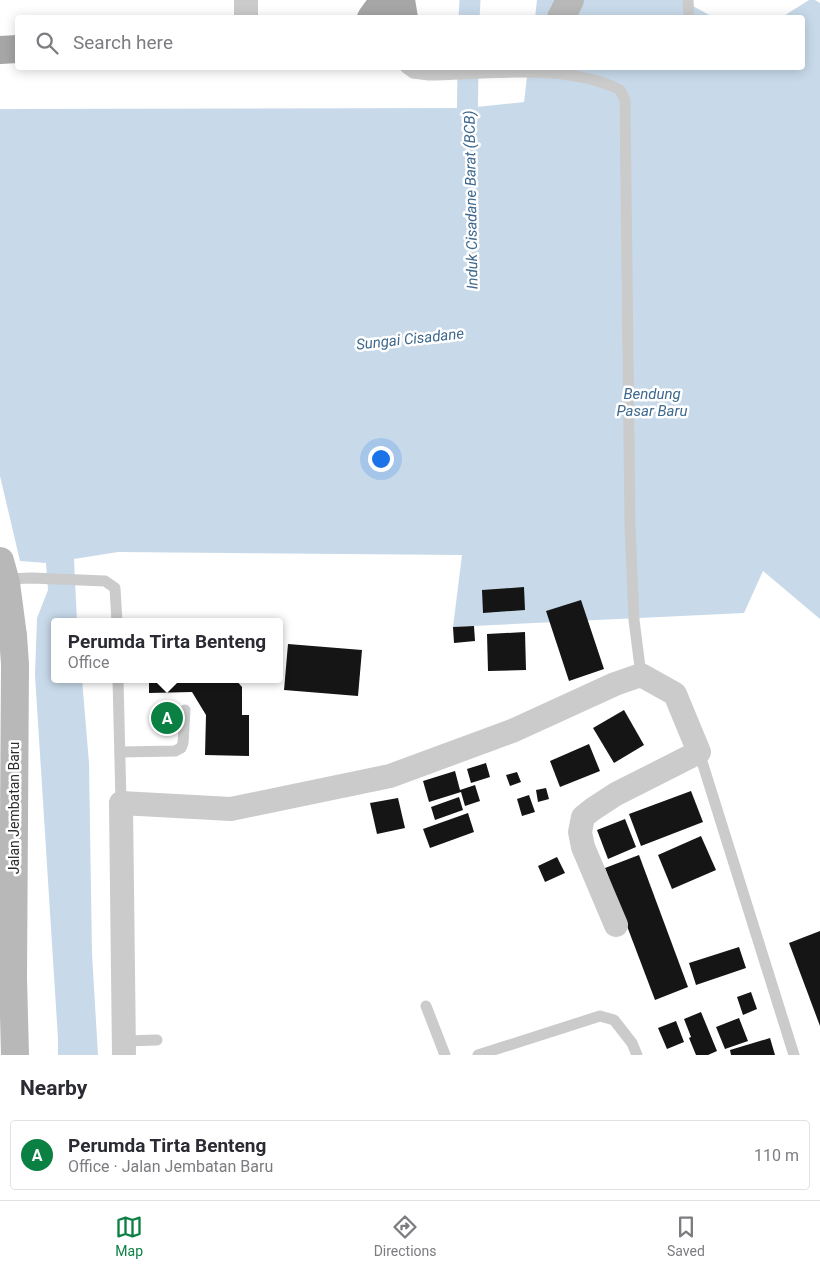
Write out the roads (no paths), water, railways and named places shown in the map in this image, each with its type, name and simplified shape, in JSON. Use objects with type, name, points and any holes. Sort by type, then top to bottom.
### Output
[{"type":"main road","points":[[373,15],[384,0]]},
{"type":"main road","points":[[401,0],[404,15]]},
{"type":"main road","points":[[0,50],[15,49]]},
{"type":"street","points":[[246,0],[246,15]]},
{"type":"street","points":[[562,15],[570,0]]},
{"type":"street","name":"Jalan Jembatan Baru","points":[[0,561],[6,583],[9,649],[15,1055]]},
{"type":"street","points":[[123,1048],[121,803],[231,809],[390,776],[512,731],[615,684],[641,675],[675,694],[699,752],[616,794],[584,817],[580,832],[583,846],[616,925]]},
{"type":"lane","points":[[688,0],[689,15]]},
{"type":"lane","points":[[409,70],[413,73],[429,75],[555,73],[588,78],[620,90],[625,100],[630,526],[634,620],[641,675]]},
{"type":"lane","points":[[0,579],[32,578],[105,582],[114,588],[117,618]]},
{"type":"lane","points":[[118,683],[121,803]]},
{"type":"lane","points":[[120,752],[175,750],[181,748],[185,710]]},
{"type":"lane","points":[[699,752],[794,1055]]},
{"type":"lane","points":[[426,1006],[445,1055]]},
{"type":"lane","points":[[478,1055],[600,1016],[614,1020],[632,1043],[637,1055]]},
{"type":"lane","points":[[123,1048],[157,1040]]},
{"type":"water","points":[[537,0],[682,0],[709,15],[535,15]]},
{"type":"water","points":[[809,0],[815,0],[820,3],[820,619],[763,571],[744,613],[453,627],[462,555],[118,552],[74,559],[77,618],[51,618],[51,683],[82,683],[89,763],[92,954],[98,1055],[58,1055],[35,675],[37,618],[48,590],[46,563],[20,561],[0,476],[0,109],[466,108],[524,102],[528,70],[805,70],[805,15],[785,15]]},
{"type":"waterway","name":"Induk Cisadane Barat (BCB)","points":[[469,15],[470,0]]},
{"type":"waterway","name":"Induk Cisadane Barat (BCB)","points":[[467,137],[468,70]]},
{"type":"place","name":"Perumda Tirta Benteng","points":[[167,718]]},
{"type":"water label","name":"Sungai Cisadane","points":[[410,339]]},
{"type":"water label","name":"Bendung Pasar Baru","points":[[652,402]]}]
